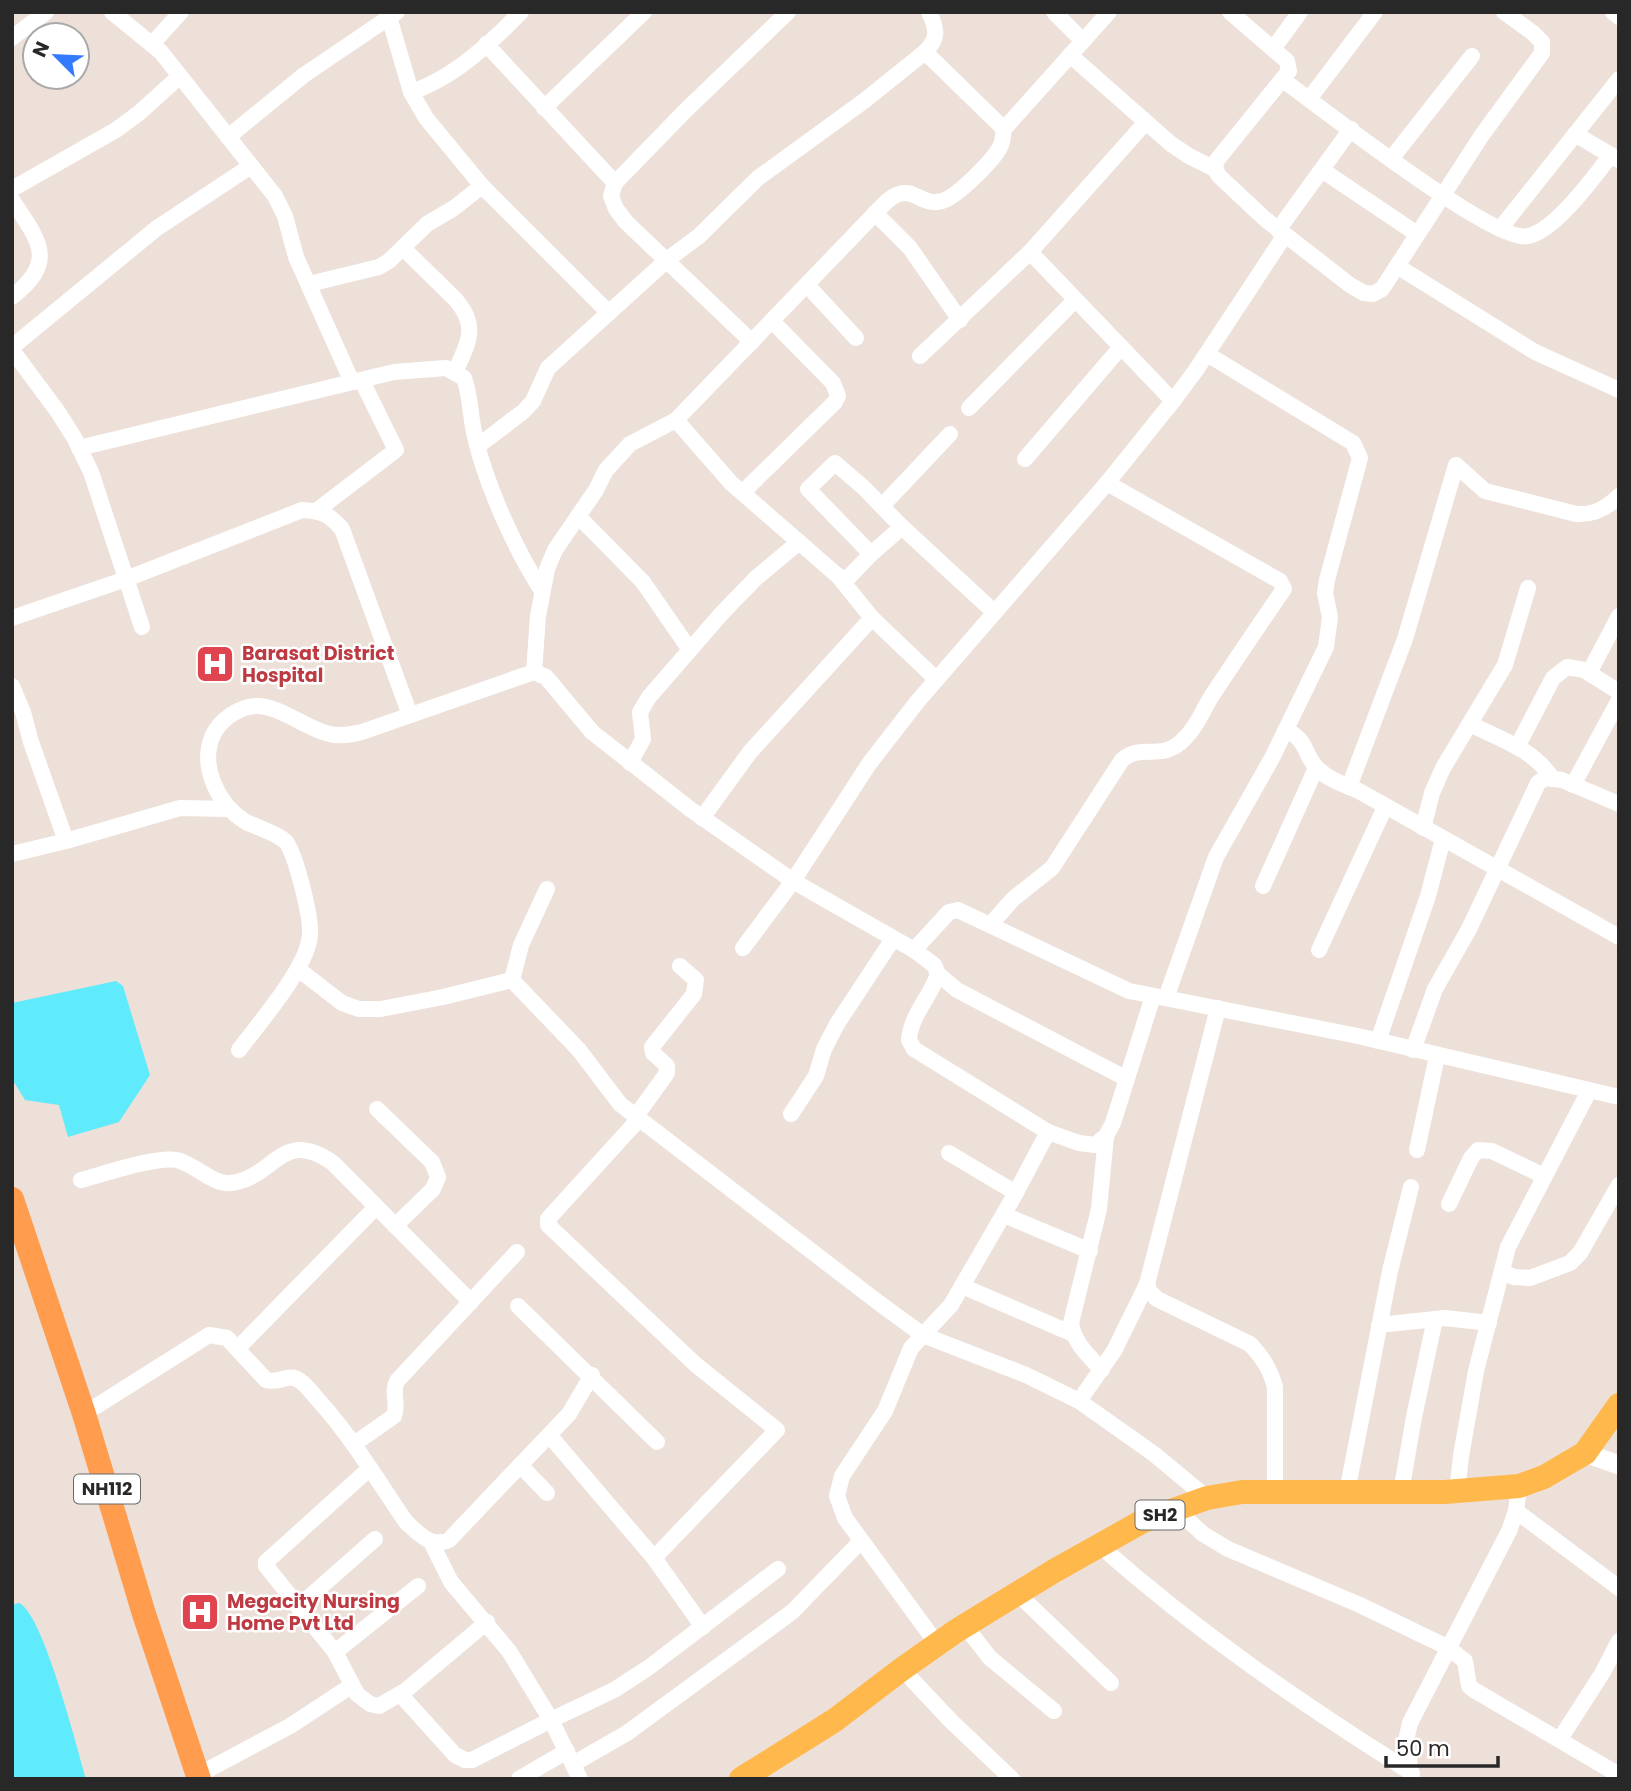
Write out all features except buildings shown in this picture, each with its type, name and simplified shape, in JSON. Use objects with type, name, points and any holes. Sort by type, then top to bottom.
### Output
[{"type":"highway","name":"NH112","points":[[12,1199],[84,1414],[144,1614],[199,1777]]},
{"type":"main road","name":"SH2","points":[[750,1777],[835,1720],[937,1644],[1143,1521],[1207,1498],[1242,1492],[1457,1492],[1519,1486],[1544,1477],[1585,1453],[1619,1405]]},
{"type":"street","points":[[12,38],[46,12]]},
{"type":"street","points":[[112,12],[152,44],[275,196],[285,216],[296,257],[352,382]]},
{"type":"street","points":[[152,44],[181,12]]},
{"type":"street","points":[[411,92],[425,88],[455,69],[521,12]]},
{"type":"street","points":[[544,108],[644,12]]},
{"type":"street","points":[[752,342],[626,222],[616,209],[611,196],[615,183],[788,12]]},
{"type":"street","points":[[478,446],[533,401],[548,368],[667,260],[699,236],[758,178],[864,101],[925,52],[934,43],[936,36],[929,12]]},
{"type":"street","points":[[1054,12],[1083,41]]},
{"type":"street","points":[[534,672],[542,591],[547,569],[555,550],[619,454],[630,444],[676,420],[895,194],[904,191],[940,202],[950,197],[993,158],[1002,143],[1003,129],[1109,12]]},
{"type":"street","points":[[1215,169],[1217,160],[1289,71],[1287,61],[1230,12]]},
{"type":"street","points":[[1273,49],[1300,12]]},
{"type":"street","points":[[1309,99],[1375,12]]},
{"type":"street","points":[[1070,55],[1189,156],[1215,169],[1219,176],[1281,233],[1350,285],[1364,293],[1373,294],[1382,289],[1482,135],[1542,53],[1542,43],[1533,33],[1504,12]]},
{"type":"street","points":[[1613,12],[1619,17]]},
{"type":"street","points":[[228,137],[304,75],[393,15],[411,92],[425,117],[482,186],[609,313]]},
{"type":"street","points":[[486,44],[615,183]]},
{"type":"street","points":[[925,52],[1003,129]]},
{"type":"street","points":[[1391,159],[1472,56]]},
{"type":"street","points":[[12,189],[116,130],[180,76]]},
{"type":"street","points":[[1500,229],[1619,79]]},
{"type":"street","points":[[1283,80],[1441,196],[1519,238],[1532,236],[1581,196],[1615,157],[1575,134]]},
{"type":"street","points":[[920,356],[1030,252],[1146,122]]},
{"type":"street","points":[[743,948],[793,881],[869,764],[936,679],[1107,483],[1173,401],[1351,129]]},
{"type":"street","points":[[142,627],[90,472],[79,448],[58,412],[12,348],[157,229],[251,166]]},
{"type":"street","points":[[1322,170],[1417,234]]},
{"type":"street","points":[[309,284],[379,267],[427,224],[454,208],[482,186]]},
{"type":"street","points":[[12,200],[31,229],[41,253],[38,271],[30,284],[12,297]]},
{"type":"street","points":[[875,213],[910,248],[960,320]]},
{"type":"street","points":[[402,247],[456,300],[470,323],[470,337],[456,372]]},
{"type":"street","points":[[1030,252],[1173,401]]},
{"type":"street","points":[[1397,266],[1535,352],[1619,390]]},
{"type":"street","points":[[807,285],[856,338]]},
{"type":"street","points":[[969,408],[1075,300]]},
{"type":"street","points":[[743,492],[838,396],[833,383],[772,321]]},
{"type":"street","points":[[1025,459],[1121,347]]},
{"type":"street","points":[[938,974],[930,995],[914,1017],[909,1040],[914,1049],[1048,1132],[1079,1143],[1096,1144],[1106,1136],[1113,1124],[1127,1079],[1219,850],[1287,730],[1326,647],[1330,618],[1325,593],[1327,580],[1360,458],[1353,443],[1206,354]]},
{"type":"street","points":[[79,448],[394,372],[429,368],[456,372],[464,378],[468,389],[478,446],[517,546],[542,591]]},
{"type":"street","points":[[316,511],[396,450],[362,381],[352,382]]},
{"type":"street","points":[[676,420],[731,483],[838,576],[872,618],[936,679]]},
{"type":"street","points":[[882,506],[950,433]]},
{"type":"street","points":[[871,554],[808,489],[835,463],[994,612]]},
{"type":"street","points":[[1349,787],[1405,639],[1456,465],[1485,491],[1576,514],[1587,515],[1599,511],[1619,496]]},
{"type":"street","points":[[991,924],[1013,899],[1052,868],[1122,760],[1137,751],[1156,753],[1173,748],[1191,731],[1284,589],[1280,581],[1107,483]]},
{"type":"street","points":[[12,618],[126,579],[302,510],[316,511],[331,516],[342,529],[410,715]]},
{"type":"street","points":[[578,516],[643,582],[690,650]]},
{"type":"street","points":[[838,576],[847,579],[902,527]]},
{"type":"street","points":[[630,763],[643,739],[640,712],[690,650],[756,578],[799,542]]},
{"type":"street","points":[[1423,828],[1432,793],[1443,768],[1505,665],[1528,588]]},
{"type":"street","points":[[1589,673],[1619,616]]},
{"type":"street","points":[[702,818],[750,752],[872,618]]},
{"type":"street","points":[[1517,747],[1559,671],[1575,666],[1619,692]]},
{"type":"street","points":[[239,1050],[298,969],[307,950],[310,933],[304,895],[291,851],[284,840],[246,821],[230,809],[215,788],[209,745],[217,727],[225,718],[256,706],[274,710],[330,734],[362,732],[534,672],[546,677],[592,732],[630,763],[702,818],[793,881],[915,950],[927,958],[938,974],[957,990],[1127,1079]]},
{"type":"street","points":[[12,687],[23,712],[66,841]]},
{"type":"street","points":[[1573,785],[1619,700]]},
{"type":"street","points":[[1470,724],[1517,747],[1544,765],[1552,778]]},
{"type":"street","points":[[1287,730],[1303,742],[1316,768],[1325,775],[1619,937]]},
{"type":"street","points":[[1264,886],[1316,768]]},
{"type":"street","points":[[1413,1050],[1435,989],[1469,929],[1538,783],[1545,778],[1552,778],[1619,804]]},
{"type":"street","points":[[1319,950],[1385,807]]},
{"type":"street","points":[[12,854],[180,808],[230,809]]},
{"type":"street","points":[[1378,1041],[1427,896],[1443,839]]},
{"type":"street","points":[[512,981],[522,945],[547,889]]},
{"type":"street","points":[[915,950],[949,912],[958,910],[1129,991],[1378,1041],[1619,1097]]},
{"type":"street","points":[[790,1114],[816,1076],[824,1049],[837,1024],[893,939]]},
{"type":"street","points":[[654,1558],[777,1430],[695,1364],[548,1225],[548,1219],[638,1118],[667,1073],[667,1066],[653,1053],[652,1047],[694,994],[697,986],[696,980],[680,966]]},
{"type":"street","points":[[298,969],[342,1003],[359,1010],[381,1009],[512,981]]},
{"type":"street","points":[[512,981],[579,1050],[610,1094],[793,1239],[923,1335],[1026,1375],[1079,1401],[1164,1461],[1207,1498]]},
{"type":"street","points":[[1079,1401],[1114,1351],[1147,1284],[1217,1008]]},
{"type":"street","points":[[1418,1150],[1437,1056]]},
{"type":"street","points":[[1457,1492],[1468,1412],[1513,1235],[1589,1091]]},
{"type":"street","points":[[377,1109],[432,1162],[438,1177],[433,1189],[396,1226]]},
{"type":"street","points":[[937,1644],[845,1518],[837,1496],[842,1476],[885,1411],[911,1348],[951,1305],[1048,1132]]},
{"type":"street","points":[[1102,1370],[1081,1348],[1073,1334],[1072,1312],[1090,1251],[1103,1182],[1106,1136]]},
{"type":"street","points":[[81,1180],[153,1161],[173,1159],[186,1162],[229,1183],[246,1178],[288,1153],[302,1148],[318,1152],[333,1163],[471,1302]]},
{"type":"street","points":[[1449,1204],[1471,1158],[1478,1150],[1492,1151],[1544,1176]]},
{"type":"street","points":[[949,1153],[1016,1193]]},
{"type":"street","points":[[1502,1275],[1530,1278],[1570,1263],[1580,1253],[1619,1185]]},
{"type":"street","points":[[1347,1492],[1379,1325],[1411,1187]]},
{"type":"street","points":[[238,1348],[376,1207]]},
{"type":"street","points":[[1003,1215],[1090,1251]]},
{"type":"street","points":[[354,1444],[394,1416],[396,1405],[393,1394],[397,1381],[517,1252]]},
{"type":"street","points":[[1147,1284],[1157,1299],[1250,1344],[1271,1371],[1275,1387],[1275,1490]]},
{"type":"street","points":[[962,1286],[1073,1334]]},
{"type":"street","points":[[518,1306],[592,1375],[657,1442]]},
{"type":"street","points":[[1379,1325],[1435,1319],[1489,1323]]},
{"type":"street","points":[[1401,1492],[1435,1319]]},
{"type":"street","points":[[84,1414],[209,1335],[227,1338],[266,1380],[274,1382],[289,1377],[296,1378],[307,1386],[338,1422],[406,1522],[420,1535],[440,1544],[449,1540],[550,1436],[569,1414],[592,1375]]},
{"type":"street","points":[[550,1436],[654,1558],[703,1627]]},
{"type":"street","points":[[1585,1453],[1619,1465]]},
{"type":"street","points":[[520,1465],[547,1493]]},
{"type":"street","points":[[369,1469],[265,1562],[335,1652],[351,1686],[363,1700],[379,1706],[400,1694],[486,1622]]},
{"type":"street","points":[[1412,1776],[1406,1740],[1410,1723],[1498,1552],[1516,1511],[1519,1486]]},
{"type":"street","points":[[1177,1509],[1203,1534],[1228,1549],[1360,1605],[1447,1647],[1465,1661],[1469,1686],[1474,1690],[1619,1774]]},
{"type":"street","points":[[1516,1511],[1619,1588]]},
{"type":"street","points":[[298,1606],[375,1539]]},
{"type":"street","points":[[519,1779],[573,1765],[626,1733],[782,1620],[861,1541]]},
{"type":"street","points":[[431,1542],[452,1582],[525,1674],[573,1765]]},
{"type":"street","points":[[1099,1545],[1152,1592],[1242,1661],[1412,1776]]},
{"type":"street","points":[[400,1694],[455,1755],[472,1760],[614,1690],[649,1668],[778,1569]]},
{"type":"street","points":[[335,1652],[418,1586]]},
{"type":"street","points":[[1018,1594],[1111,1683]]},
{"type":"street","points":[[965,1626],[990,1658],[1054,1711]]},
{"type":"street","points":[[1560,1739],[1603,1672],[1619,1641]]},
{"type":"street","points":[[902,1669],[951,1721],[1012,1779]]},
{"type":"street","points":[[199,1777],[290,1726],[351,1686]]},
{"type":"water","points":[[116,981],[123,986],[150,1075],[119,1122],[68,1137],[59,1105],[25,1100],[12,1079],[12,1003]]},
{"type":"water","points":[[19,1603],[28,1612],[48,1655],[86,1779],[12,1779],[12,1605]]},
{"type":"place","name":"Barasat District Hospital","points":[[215,664]]},
{"type":"place","name":"Megacity Nursing Home Pvt Ltd","points":[[200,1612]]}]
